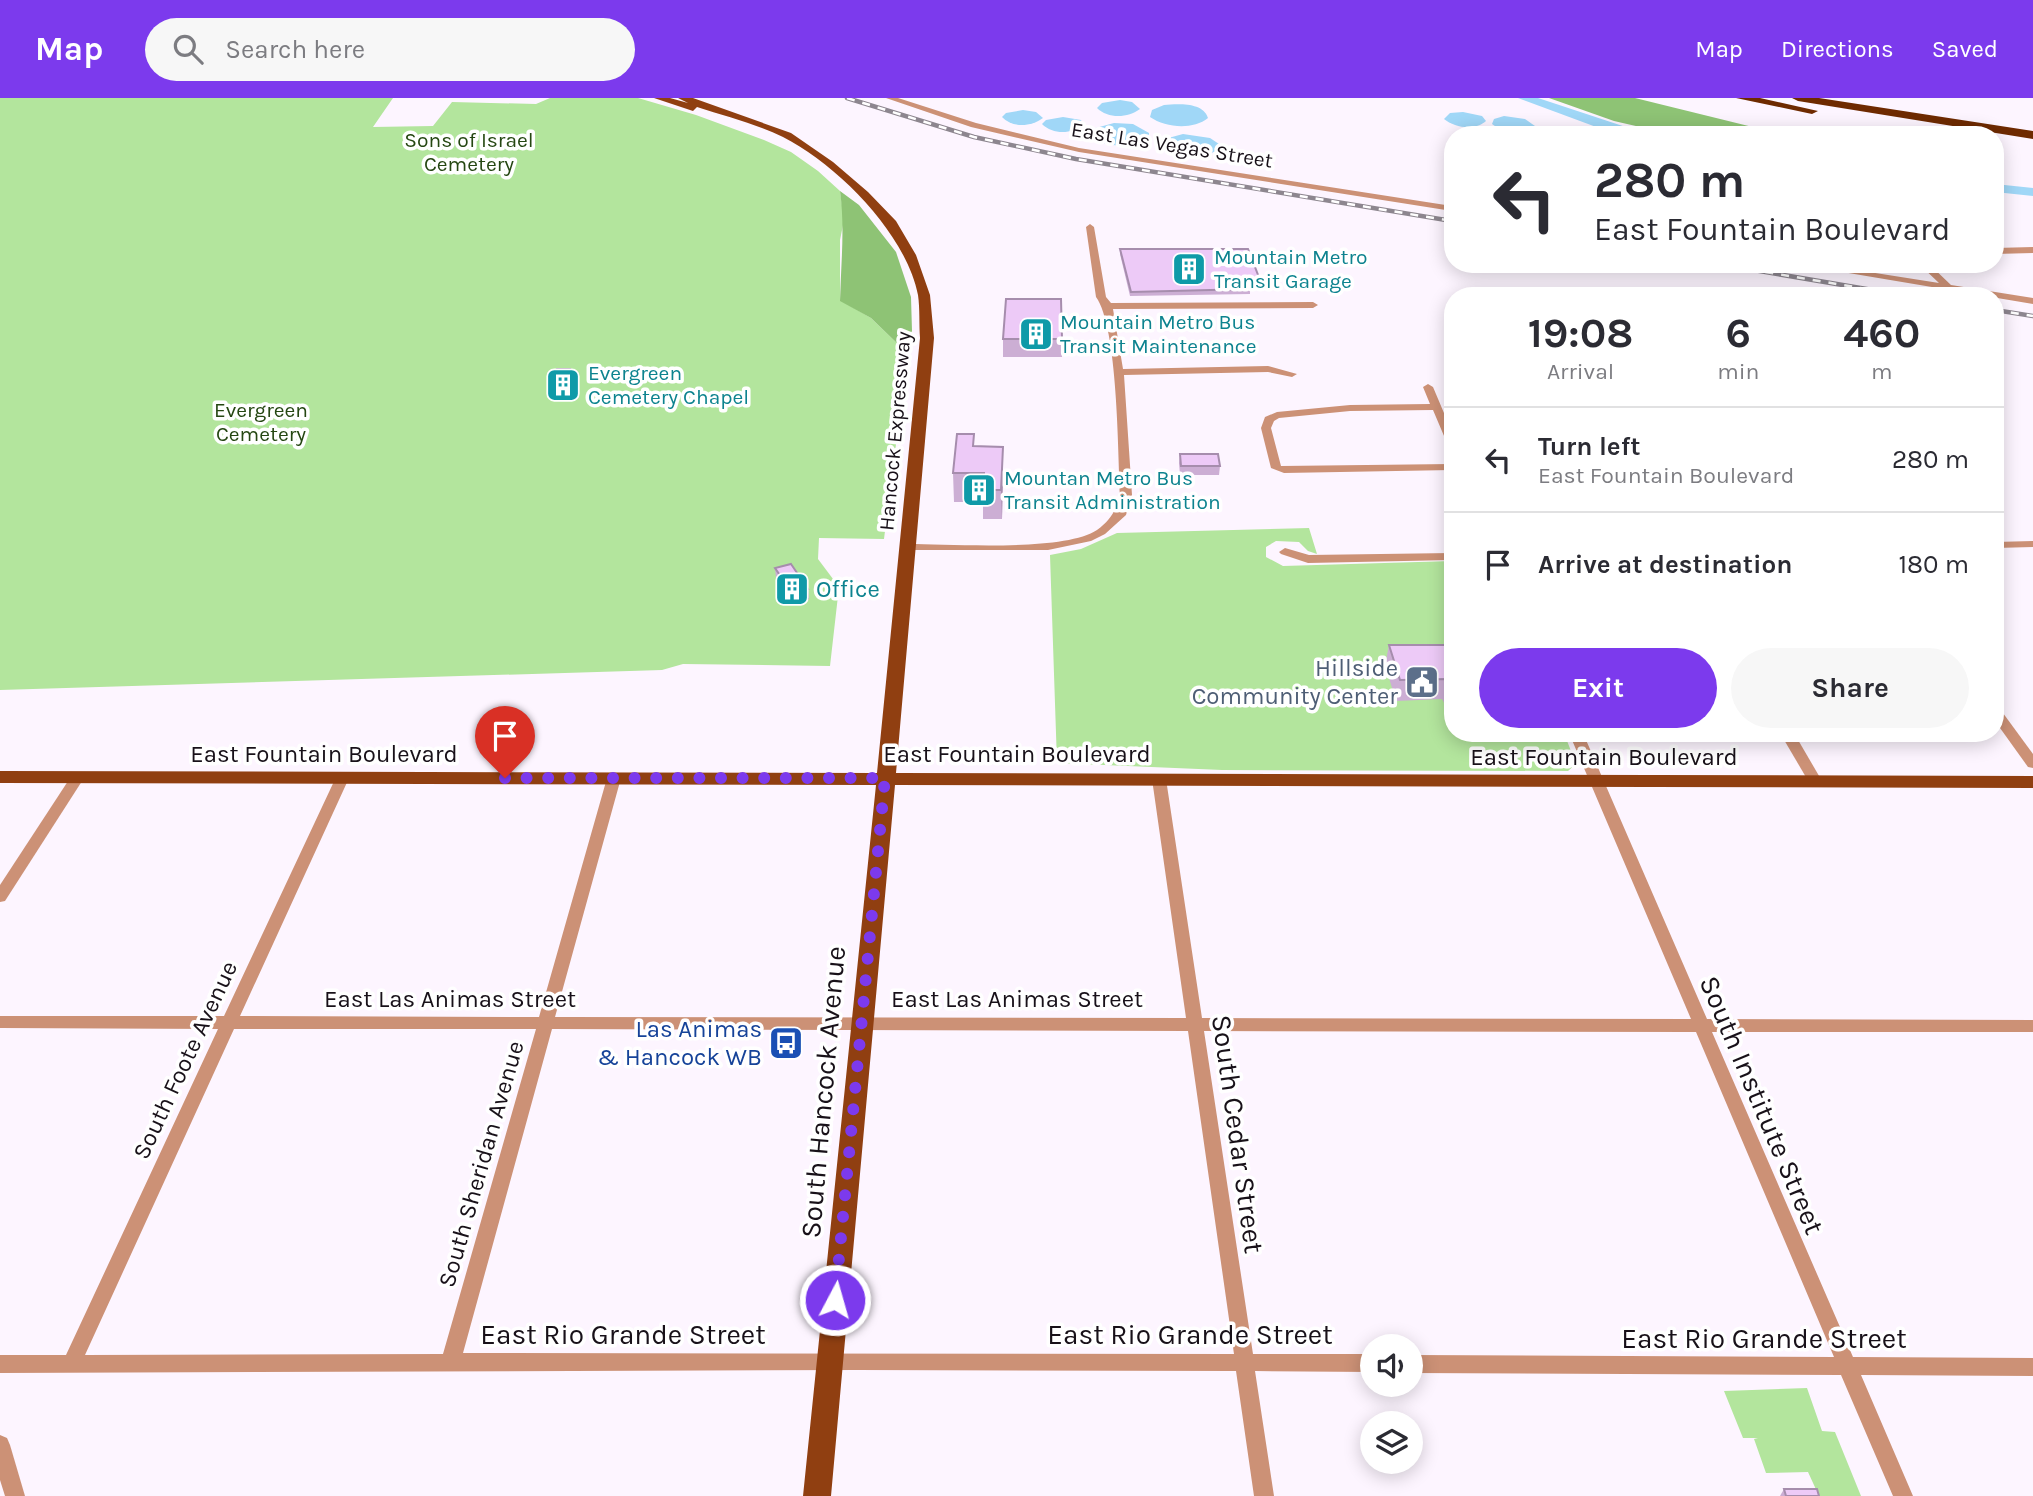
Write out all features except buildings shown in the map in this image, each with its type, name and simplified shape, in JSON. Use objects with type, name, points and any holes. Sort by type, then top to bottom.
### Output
[{"type":"highway","points":[[1742,98],[1912,126]]},
{"type":"highway","points":[[1798,98],[1973,126]]},
{"type":"highway","points":[[2004,130],[2033,134]]},
{"type":"highway","points":[[2004,140],[2033,144]]},
{"type":"main road","name":"Hancock Expressway","points":[[659,98],[794,142],[830,164],[879,209],[906,247],[924,295],[926,360],[885,778]]},
{"type":"main road","name":"Hancock Expressway","points":[[683,98],[766,126],[787,135],[794,142]]},
{"type":"main road","name":"East Fountain Boulevard","points":[[0,777],[2033,782]]},
{"type":"main road","name":"South Hancock Avenue","points":[[817,1496],[885,778]]},
{"type":"street","name":"East Las Vegas Street","points":[[890,98],[974,125],[1079,150],[1444,208]]},
{"type":"street","points":[[908,548],[1048,547],[1087,538],[1113,523],[1120,515],[1126,495],[1119,372],[1108,306],[1101,297],[1090,227]]},
{"type":"street","points":[[2004,251],[2033,250]]},
{"type":"street","points":[[1855,273],[1943,287]]},
{"type":"street","points":[[1933,273],[1948,287]]},
{"type":"street","points":[[2004,297],[2033,301]]},
{"type":"street","points":[[1108,306],[1312,304]]},
{"type":"street","points":[[1119,372],[1268,369],[1292,374]]},
{"type":"street","points":[[1428,387],[1444,424]]},
{"type":"street","points":[[1437,407],[1350,408],[1277,415],[1269,418],[1266,428],[1276,468],[1284,470],[1444,467]]},
{"type":"street","points":[[2004,545],[2033,544]]},
{"type":"street","points":[[1285,552],[1308,559],[1444,557]]},
{"type":"street","points":[[2004,724],[2033,764]]},
{"type":"street","name":"South Institute Street","points":[[1580,742],[1903,1496]]},
{"type":"street","points":[[1792,742],[1815,781]]},
{"type":"street","points":[[0,897],[77,778]]},
{"type":"street","name":"South Foote Avenue","points":[[72,1363],[342,778]]},
{"type":"street","name":"South Sheridan Avenue","points":[[452,1362],[614,778]]},
{"type":"street","name":"South Cedar Street","points":[[1159,779],[1264,1496]]},
{"type":"street","name":"East Las Animas Street","points":[[0,1022],[2033,1026]]},
{"type":"street","name":"East Rio Grande Street","points":[[0,1364],[829,1361],[1360,1363]]},
{"type":"street","name":"East Rio Grande Street","points":[[1423,1364],[2033,1367]]},
{"type":"street","points":[[0,1445],[15,1496]]},
{"type":"green space","name":"Evergreen Cemetery","points":[[0,98],[393,98],[373,127],[433,126],[452,102],[536,104],[550,98],[638,98],[696,115],[791,152],[840,191],[844,220],[840,240],[840,300],[871,318],[903,349],[906,365],[884,539],[819,538],[818,559],[839,587],[830,666],[683,664],[662,670],[0,690]]},
{"type":"green space","points":[[1549,98],[1635,98],[1749,126],[1636,126]]},
{"type":"green space","points":[[840,191],[859,205],[896,252],[911,297],[912,331],[903,349],[871,318],[840,301]]},
{"type":"green space","points":[[1309,528],[1317,554],[1308,551],[1299,542],[1276,541],[1266,547],[1266,557],[1283,566],[1444,561],[1444,742],[1567,742],[1576,764],[1568,771],[1222,770],[1057,763],[1050,555],[1081,549],[1117,533]]},
{"type":"green space","points":[[1807,1388],[1822,1431],[1835,1432],[1861,1496],[1819,1496],[1808,1472],[1766,1473],[1754,1439],[1758,1438],[1743,1438],[1724,1391]]},
{"type":"water","points":[[1120,100],[1132,102],[1140,109],[1118,116],[1097,108],[1102,103]]},
{"type":"water","points":[[1183,104],[1196,107],[1208,118],[1195,124],[1179,126],[1150,117],[1152,110],[1164,105]]},
{"type":"water","points":[[1023,110],[1036,112],[1043,118],[1022,125],[1006,121],[1002,117],[1006,113]]},
{"type":"water","points":[[1463,112],[1482,116],[1486,121],[1476,126],[1454,125],[1444,119],[1450,113]]},
{"type":"water","points":[[1504,116],[1525,119],[1535,126],[1495,126],[1492,124],[1494,119]]},
{"type":"water","points":[[1063,117],[1081,120],[1083,125],[1062,132],[1046,128],[1042,124],[1046,120]]},
{"type":"water","points":[[1114,123],[1133,124],[1149,133],[1149,137],[1135,144],[1119,146],[1103,143],[1090,136],[1092,129]]},
{"type":"water","points":[[1183,134],[1210,138],[1219,144],[1219,148],[1198,157],[1181,157],[1160,148],[1161,140]]},
{"type":"waterway","points":[[1525,98],[1606,126]]},
{"type":"waterway","points":[[2004,189],[2033,192]]},
{"type":"railway","points":[[847,98],[974,137],[1076,159],[1444,220]]},
{"type":"railway","points":[[1771,273],[1855,287]]},
{"type":"railway","points":[[2004,311],[2033,316]]},
{"type":"place","name":"Mountain Metro Transit Garage","points":[[1189,269]]},
{"type":"place","name":"Mountain Metro Bus Transit Maintenance","points":[[1036,334]]},
{"type":"place","name":"Evergreen Cemetery Chapel","points":[[563,385]]},
{"type":"place","name":"Mountan Metro Bus Transit Administration","points":[[979,490]]},
{"type":"place","name":"Office","points":[[792,589]]},
{"type":"place","name":"Hillside Community Center","points":[[1422,682]]},
{"type":"place","name":"Las Animas & Hancock WB","points":[[786,1043]]},
{"type":"route","points":[[505,778],[885,778],[835,1300]]},
{"type":"park label","name":"Sons of Israel Cemetery","points":[[469,152]]}]
